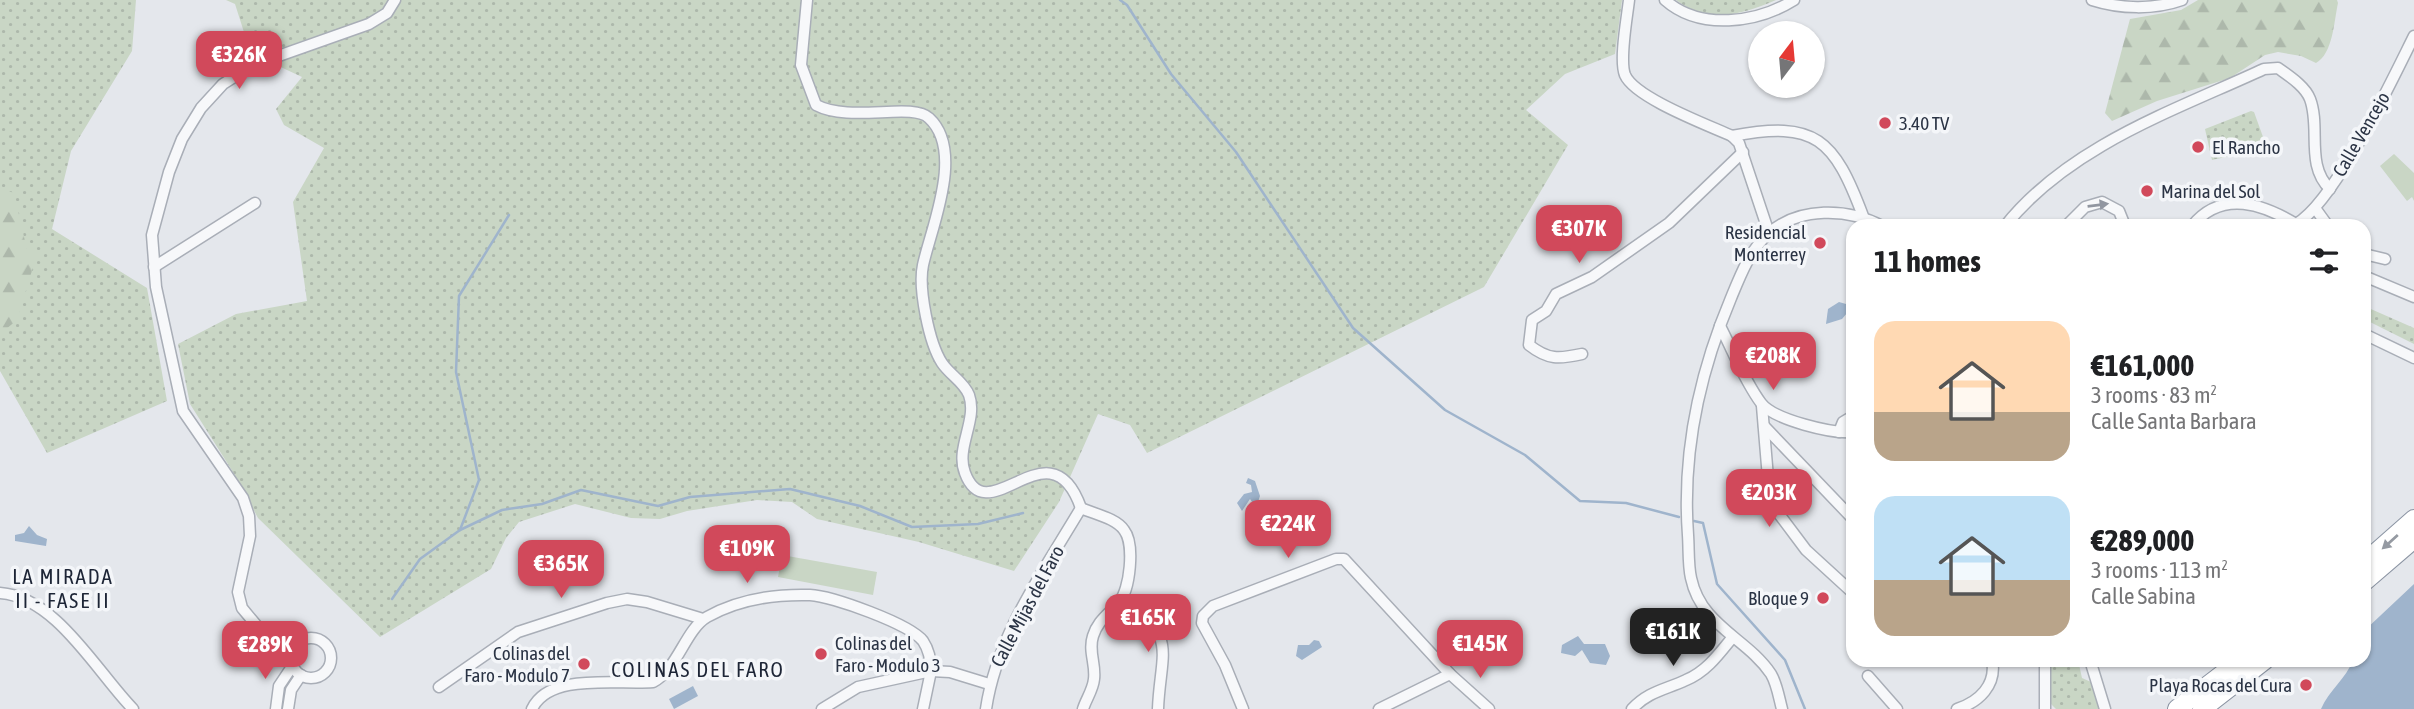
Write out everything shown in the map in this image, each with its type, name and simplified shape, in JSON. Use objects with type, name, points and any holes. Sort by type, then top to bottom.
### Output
[{"type":"highway","points":[[2371,557],[2414,519]]},
{"type":"highway","points":[[2371,576],[2414,539]]},
{"type":"highway","points":[[2177,709],[2232,667]]},
{"type":"highway","points":[[2202,709],[2256,667]]},
{"type":"street","points":[[294,649],[262,632],[242,608],[238,592],[250,536],[249,516],[243,498],[183,411],[171,364],[154,267],[152,235],[169,172],[182,139],[210,96],[236,74],[253,65],[380,19],[395,0]]},
{"type":"street","points":[[807,0],[801,65],[816,105],[827,111],[856,114],[917,111],[929,117],[937,129],[943,148],[943,192],[922,279],[929,325],[941,361],[969,394],[971,407],[963,466],[966,476],[981,490],[993,492],[1016,485],[1041,471],[1055,475],[1074,489],[1081,508],[1117,523],[1125,530],[1130,559],[1121,601],[1100,620],[1094,633],[1091,653],[1094,679],[1083,709]]},
{"type":"street","points":[[1629,0],[1623,65],[1630,83],[1643,93],[1732,136],[1743,152],[1769,233]]},
{"type":"street","points":[[1665,0],[1686,14],[1733,21],[1753,18],[1794,0]]},
{"type":"street","points":[[2092,0],[2130,6],[2153,6],[2182,0]]},
{"type":"street","name":"Calle Vencejo","points":[[2305,219],[2330,189],[2364,133],[2414,36]]},
{"type":"street","points":[[2012,219],[2064,168],[2116,138],[2263,69],[2278,68],[2296,80],[2310,98],[2318,171],[2320,179],[2330,189]]},
{"type":"street","points":[[1732,136],[1772,129],[1798,130],[1824,145],[1846,172],[1863,216]]},
{"type":"street","points":[[1582,354],[1554,360],[1541,354],[1530,345],[1532,320],[1546,311],[1556,294],[1592,277],[1669,223],[1743,152]]},
{"type":"street","points":[[2073,219],[2085,207],[2102,202],[2119,211],[2122,219]]},
{"type":"street","points":[[2199,219],[2212,207],[2235,202],[2260,207],[2285,219]]},
{"type":"street","points":[[154,267],[255,203]]},
{"type":"street","points":[[2315,208],[2323,219]]},
{"type":"street","points":[[1782,709],[1772,676],[1761,662],[1731,638],[1707,613],[1690,578],[1686,510],[1690,444],[1696,408],[1720,326],[1750,258],[1769,233],[1792,219],[1813,214],[1837,211],[1869,219]]},
{"type":"street","points":[[2371,256],[2385,259]]},
{"type":"street","points":[[2371,279],[2414,297]]},
{"type":"street","points":[[1720,326],[1762,406],[1770,502],[1807,550],[1846,586]]},
{"type":"street","points":[[2371,337],[2414,358]]},
{"type":"street","points":[[1762,406],[1795,421],[1846,432]]},
{"type":"street","points":[[1839,432],[1846,420]]},
{"type":"street","points":[[1764,426],[1846,512]]},
{"type":"street","name":"Calle Mijas del Faro","points":[[986,709],[993,669],[1020,611],[1081,508]]},
{"type":"street","points":[[1243,709],[1225,664],[1202,623],[1203,616],[1213,606],[1336,559],[1351,563],[1450,674],[1489,709]]},
{"type":"street","points":[[0,593],[25,598],[48,612],[133,709]]},
{"type":"street","points":[[532,709],[546,692],[562,685],[653,682],[665,673],[704,619],[745,601],[822,596],[913,633],[927,650],[931,671],[923,709]]},
{"type":"street","points":[[439,687],[518,632],[607,603],[627,600],[648,602],[704,619]]},
{"type":"street","points":[[1121,601],[1145,615],[1157,630],[1164,664],[1158,709]]},
{"type":"street","points":[[294,649],[310,638],[322,642],[330,652],[330,664],[323,674],[311,678],[297,670]]},
{"type":"street","points":[[1632,709],[1644,697],[1660,688],[1688,680],[1712,663],[1731,638]]},
{"type":"street","points":[[288,709],[297,670],[294,649]]},
{"type":"street","points":[[1957,709],[1972,704],[1987,689],[1991,667]]},
{"type":"street","points":[[2045,667],[2045,709]]},
{"type":"street","points":[[2092,667],[2105,709]]},
{"type":"street","points":[[276,709],[279,687],[297,670]]},
{"type":"street","points":[[822,709],[858,687],[931,671],[950,672],[989,684]]},
{"type":"street","points":[[1379,709],[1450,674]]},
{"type":"street","points":[[1868,676],[1897,709]]},
{"type":"street","points":[[120,696],[124,709]]},
{"type":"green space","points":[[0,0],[136,0],[132,51],[71,151],[52,229],[147,288],[167,401],[47,453],[0,371]]},
{"type":"green space","points":[[226,0],[1622,0],[1615,54],[1565,74],[1526,110],[1568,145],[1484,287],[1147,453],[1130,425],[1098,414],[1059,502],[1014,571],[919,542],[817,519],[792,502],[757,500],[687,511],[660,519],[631,518],[575,504],[519,522],[506,538],[491,569],[380,637],[258,518],[238,480],[190,404],[178,344],[236,314],[307,301],[293,202],[324,148],[284,125],[276,109],[302,77],[272,63],[262,69],[250,51],[235,4]]},
{"type":"green space","points":[[1676,0],[1776,0],[1751,10],[1713,15],[1688,8]]},
{"type":"green space","points":[[2198,0],[2337,0],[2338,3],[2329,45],[2322,59],[2316,63],[2301,56],[2278,52],[2265,55],[2230,78],[2157,101],[2112,121],[2105,113],[2130,19],[2181,10]]},
{"type":"green space","points":[[2254,112],[2267,148],[2212,160],[2205,129]]},
{"type":"green space","points":[[2394,154],[2414,173],[2414,201],[2412,197],[2407,201],[2380,166]]},
{"type":"green space","points":[[0,188],[14,193],[27,250],[37,254],[17,320],[0,334]]},
{"type":"green space","points":[[2371,309],[2414,328],[2414,344],[2371,322]]},
{"type":"green space","points":[[782,555],[877,572],[873,595],[778,577]]},
{"type":"green space","points":[[2050,667],[2080,667],[2082,678],[2091,682],[2100,709],[2056,709],[2051,704]]},
{"type":"water","points":[[1839,302],[1846,304],[1846,314],[1842,319],[1826,324],[1828,309]]},
{"type":"water","points":[[1248,478],[1255,481],[1260,496],[1256,508],[1250,499],[1242,511],[1237,503],[1244,494],[1252,492],[1251,485],[1246,483]]},
{"type":"water","points":[[29,526],[37,535],[47,539],[46,546],[15,541],[15,535],[24,533]]},
{"type":"water","points":[[2414,584],[2414,709],[2321,709],[2349,667],[2371,667],[2371,624]]},
{"type":"water","points":[[1578,636],[1584,644],[1605,644],[1610,656],[1606,665],[1590,663],[1582,650],[1575,656],[1561,653],[1562,645]]},
{"type":"water","points":[[1314,640],[1319,641],[1322,647],[1302,660],[1296,656],[1298,645],[1309,645]]},
{"type":"water","points":[[693,686],[698,696],[674,709],[669,699]]},
{"type":"waterway","points":[[1120,0],[1127,5],[1171,74],[1236,152],[1353,328],[1445,410],[1525,455],[1580,501],[1626,503],[1679,517]]},
{"type":"waterway","points":[[460,530],[479,480],[456,372],[459,296],[509,215]]},
{"type":"waterway","points":[[392,599],[420,559],[460,530],[502,510],[542,504],[581,490],[658,506],[690,497],[790,489],[860,506],[912,527],[978,524],[1023,513]]},
{"type":"waterway","points":[[1694,521],[1703,523],[1717,584],[1785,660],[1805,709]]},
{"type":"place","name":"3.40 TV","points":[[1885,123]]},
{"type":"place","name":"El Rancho","points":[[2198,147]]},
{"type":"place","name":"Marina del Sol","points":[[2147,191]]},
{"type":"place","name":"Residencial Monterrey","points":[[1820,243]]},
{"type":"place","name":"Bloque 9","points":[[1823,598]]},
{"type":"place","name":"Colinas del Faro - Modulo 3","points":[[821,654]]},
{"type":"place","name":"Colinas del Faro - Modulo 7","points":[[584,664]]},
{"type":"place","name":"Playa Rocas del Cura","points":[[2306,685]]},
{"type":"district","name":"LA MIRADA II - FASE II","points":[[63,589]]},
{"type":"district","name":"COLINAS DEL FARO","points":[[698,670]]}]
